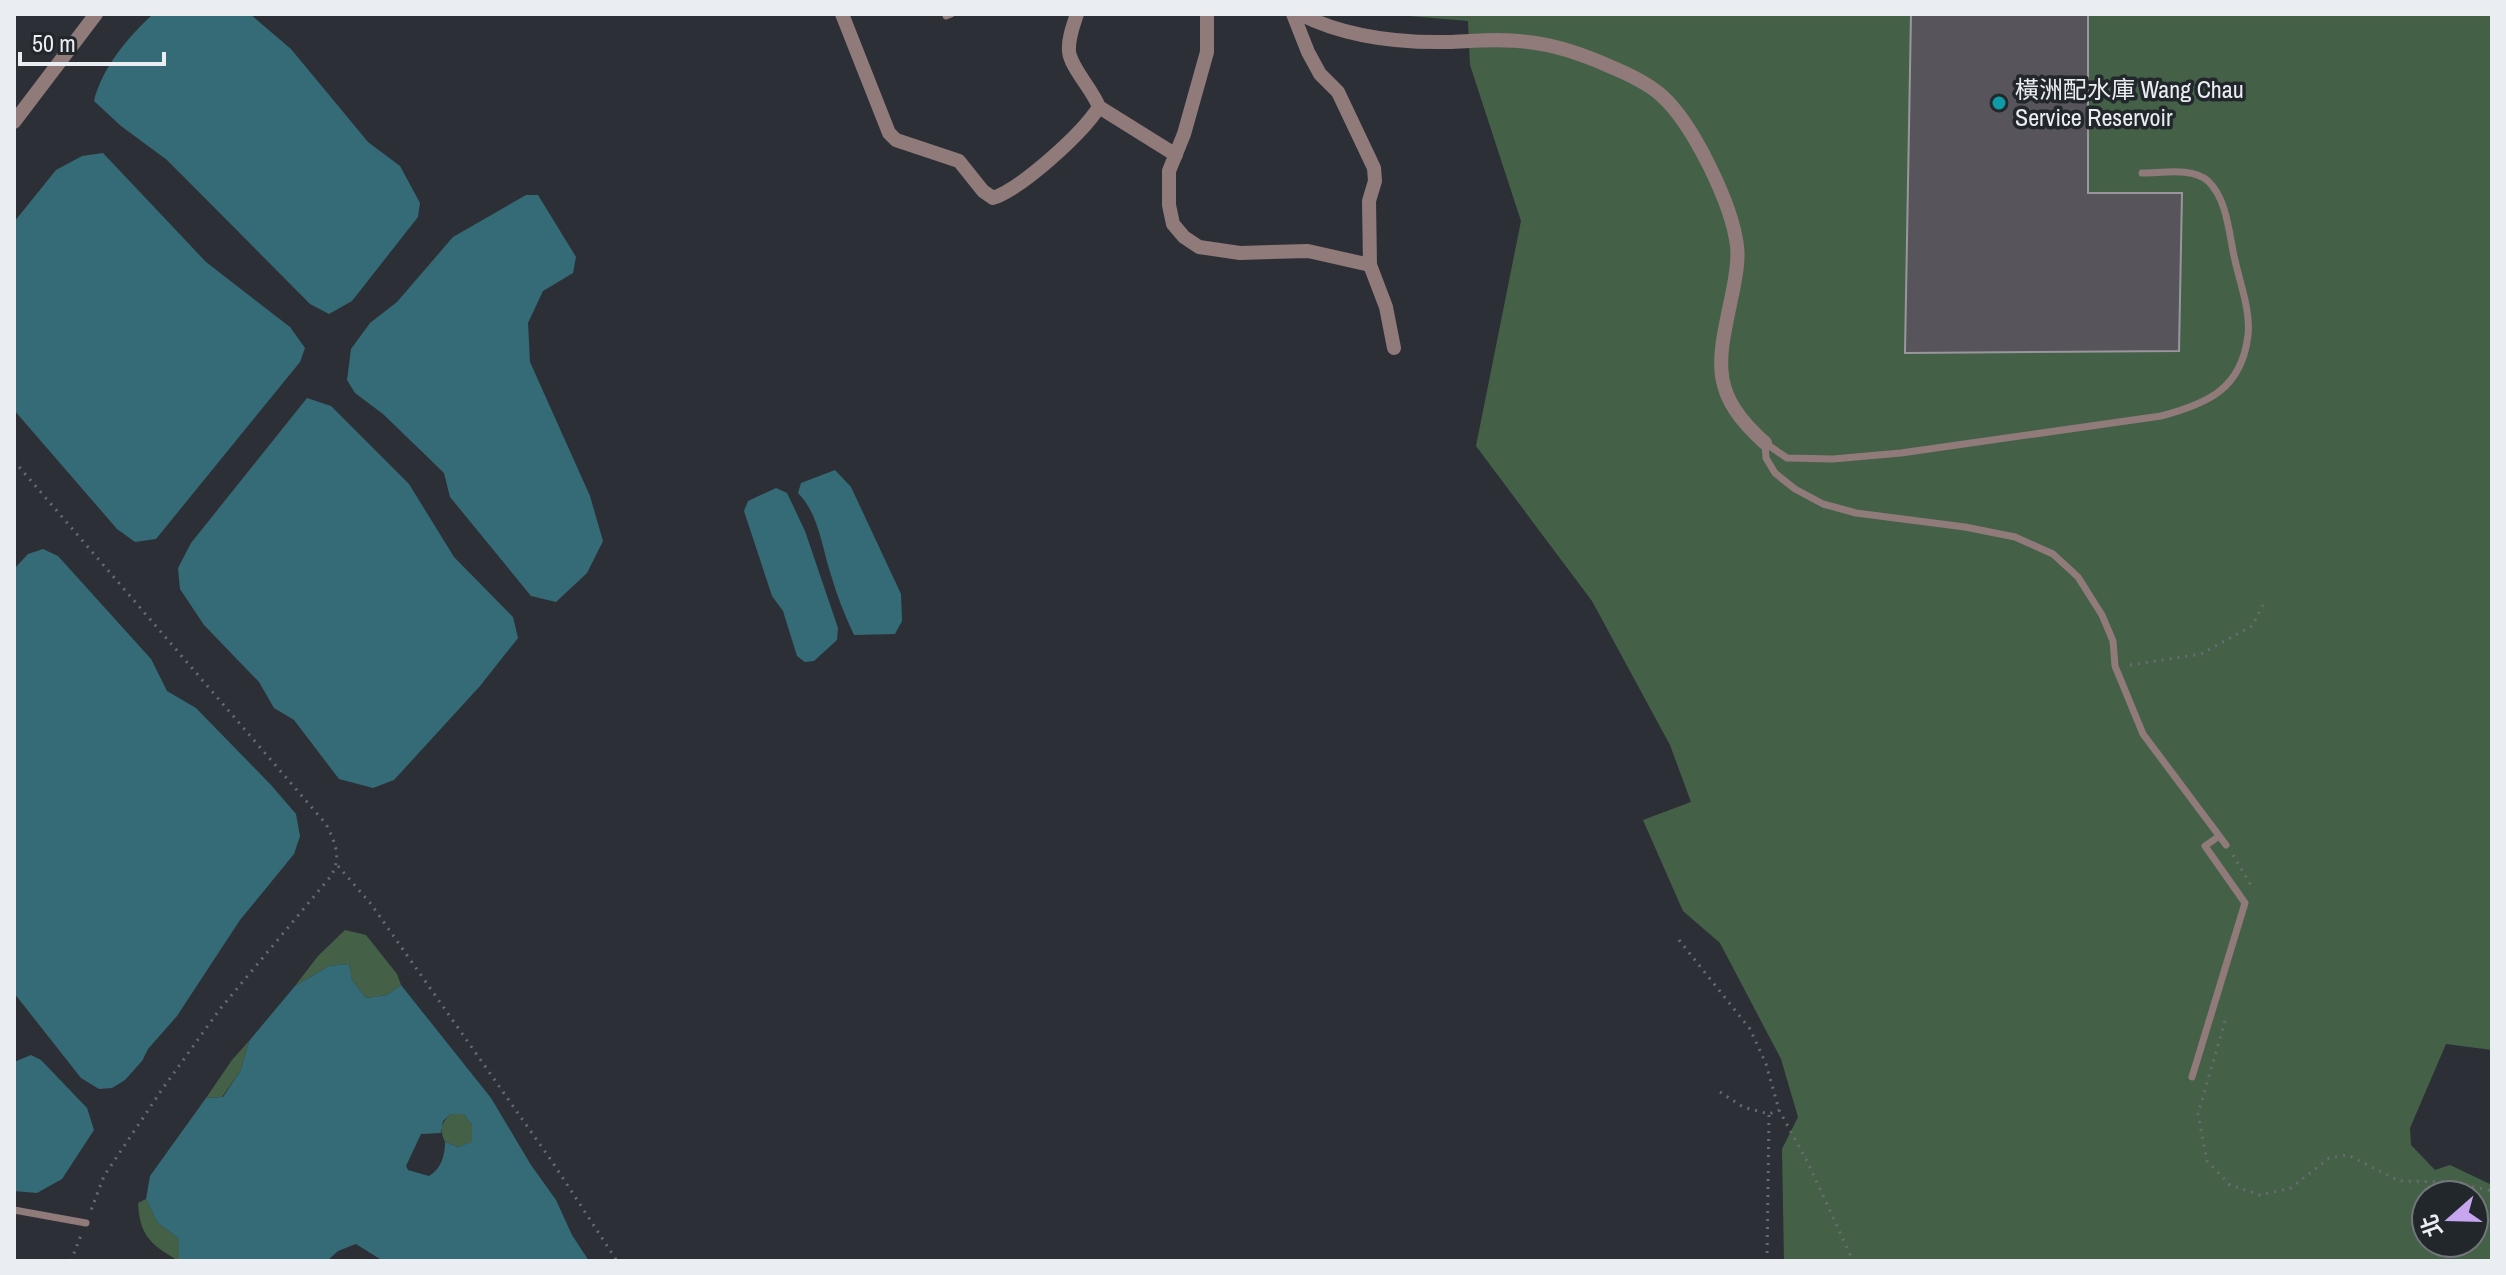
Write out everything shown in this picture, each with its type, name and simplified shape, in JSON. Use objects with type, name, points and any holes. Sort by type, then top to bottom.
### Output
[{"type":"street","points":[[14,122],[96,14]]},
{"type":"street","points":[[842,14],[889,133],[896,140],[959,161],[983,191],[993,198],[1007,193],[1028,177],[1090,120],[1099,107]]},
{"type":"street","points":[[1077,14],[1068,55],[1099,107],[1176,155]]},
{"type":"street","points":[[1207,14],[1207,52],[1169,171],[1169,205],[1173,224],[1184,237],[1199,247],[1240,253],[1308,251],[1370,265]]},
{"type":"street","points":[[1293,14],[1308,52],[1320,74],[1338,92],[1374,168],[1375,181],[1369,201],[1370,265],[1386,307],[1394,348]]},
{"type":"street","points":[[1300,14],[1317,22],[1389,39],[1526,41],[1576,51],[1623,72],[1661,95],[1693,134],[1722,195],[1737,247],[1735,280],[1719,358],[1724,386],[1733,407],[1747,427],[1765,443]]},
{"type":"lane","points":[[1765,443],[1787,458],[1833,459],[1901,453],[2161,416],[2194,407],[2218,395],[2242,360],[2249,333],[2225,214],[2217,193],[2195,173],[2142,173]]},
{"type":"lane","points":[[1765,443],[1766,458],[1775,473],[1795,489],[1823,504],[1856,513],[2015,537],[2053,554],[2078,577],[2102,615],[2113,641],[2115,666],[2143,734],[2226,845]]},
{"type":"lane","points":[[2192,1077],[2245,903],[2205,846],[2215,839]]},
{"type":"lane","points":[[14,1210],[86,1223]]},
{"type":"path","points":[[14,461],[326,824],[337,852],[337,865],[220,1009],[104,1176],[71,1261]]},
{"type":"path","points":[[2115,666],[2201,654],[2252,626],[2263,605]]},
{"type":"path","points":[[2226,845],[2254,892]]},
{"type":"path","points":[[337,865],[371,904],[553,1163],[617,1261]]},
{"type":"path","points":[[1679,940],[1750,1029],[1766,1064],[1779,1110],[1808,1163],[1853,1261]]},
{"type":"path","points":[[2228,1011],[2198,1114],[2207,1161],[2230,1185],[2260,1195],[2291,1188],[2329,1158],[2348,1155],[2399,1181],[2452,1182],[2492,1191]]},
{"type":"path","points":[[1720,1092],[1743,1107],[1769,1114],[1779,1110]]},
{"type":"path","points":[[1767,1261],[1769,1114]]},
{"type":"green space","points":[[1386,14],[2492,14],[2492,1050],[2446,1044],[2410,1128],[2411,1145],[2435,1170],[2450,1165],[2479,1179],[2410,1179],[2410,1259],[2490,1259],[2490,1184],[2492,1261],[1784,1261],[1782,1149],[1798,1117],[1781,1059],[1720,943],[1683,911],[1643,820],[1691,802],[1670,745],[1592,601],[1476,446],[1521,221],[1470,65],[1468,21]]},
{"type":"green space","points":[[345,930],[366,935],[397,974],[401,985],[387,995],[366,998],[352,980],[349,964],[329,966],[295,986],[318,956]]},
{"type":"green space","points":[[249,1041],[241,1070],[222,1097],[206,1098],[232,1060]]},
{"type":"green space","points":[[451,1114],[464,1114],[472,1125],[473,1142],[458,1147],[445,1142],[442,1126]]},
{"type":"green space","points":[[146,1199],[157,1222],[179,1239],[179,1261],[154,1244],[144,1231],[138,1203]]},
{"type":"water","points":[[153,14],[250,14],[291,49],[368,142],[400,166],[420,203],[418,217],[352,301],[329,314],[310,304],[167,160],[121,126],[94,101],[103,77],[117,54]]},
{"type":"water","points":[[103,153],[206,262],[290,327],[305,348],[300,362],[156,539],[135,542],[117,529],[14,410],[14,222],[56,170],[82,156]]},
{"type":"water","points":[[526,195],[538,195],[576,257],[573,273],[543,291],[528,323],[530,362],[590,496],[603,541],[587,573],[556,602],[531,596],[450,497],[444,473],[383,414],[355,393],[347,380],[351,349],[370,323],[397,302],[453,237]]},
{"type":"water","points":[[307,398],[331,406],[409,484],[454,557],[513,617],[518,638],[480,686],[394,780],[373,788],[339,779],[294,720],[274,708],[259,682],[204,625],[180,589],[178,568],[191,543]]},
{"type":"water","points":[[835,470],[851,487],[901,594],[902,621],[895,634],[854,635],[836,591],[815,521],[798,493],[801,483]]},
{"type":"water","points":[[776,488],[787,493],[805,531],[838,628],[837,640],[814,661],[805,662],[797,656],[783,611],[772,596],[744,511],[748,501]]},
{"type":"water","points":[[43,549],[58,556],[151,659],[167,691],[196,708],[271,785],[296,814],[300,836],[294,854],[240,920],[177,1016],[125,1080],[112,1088],[99,1089],[81,1078],[14,993],[14,569],[28,554]]},
{"type":"water","points":[[349,964],[352,980],[366,998],[387,995],[401,985],[491,1098],[556,1200],[572,1235],[589,1261],[383,1261],[356,1244],[338,1251],[327,1261],[179,1261],[179,1239],[157,1222],[146,1199],[150,1176],[206,1098],[223,1097],[241,1070],[249,1041],[295,986],[329,966]],"holes":[[[451,1114],[464,1114],[472,1125],[472,1142],[458,1147],[445,1142],[442,1162],[429,1176],[408,1170],[406,1166],[421,1134],[441,1133],[443,1121]]]},
{"type":"water","points":[[31,1055],[41,1060],[87,1108],[94,1130],[62,1179],[37,1193],[14,1191],[14,1062]]},
{"type":"building","name":"橫洲配水庫 Wang Chau Service Reservoir","points":[[1911,14],[2088,14],[2088,193],[2182,193],[2179,351],[1905,353]]},
{"type":"place","name":"橫洲配水庫 Wang Chau Service Reservoir","points":[[1999,103]]}]
